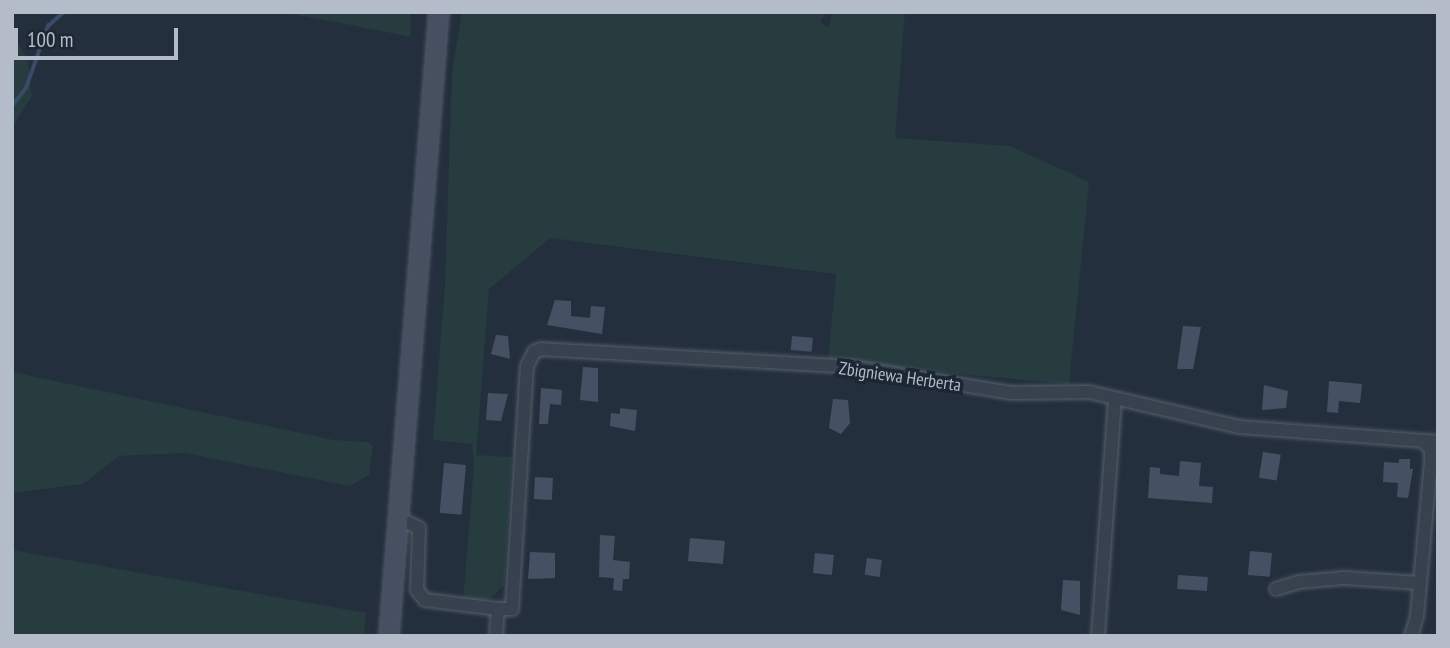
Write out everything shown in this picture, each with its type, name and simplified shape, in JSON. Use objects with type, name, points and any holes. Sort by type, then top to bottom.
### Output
[{"type":"main road","points":[[389,636],[439,12]]},
{"type":"street","name":"Zbigniewa Herberta","points":[[498,609],[512,610],[527,366],[534,352],[541,349],[853,367],[980,389],[1089,392],[1240,426],[1431,442]]},
{"type":"street","points":[[1098,636],[1115,399]]},
{"type":"street","points":[[1411,636],[1420,583],[1431,442]]},
{"type":"street","points":[[398,518],[419,528],[417,590],[425,600],[498,609],[496,636]]},
{"type":"street","points":[[1276,589],[1299,582],[1366,577],[1420,583]]},
{"type":"green space","points":[[281,12],[410,12],[411,37],[356,26]]},
{"type":"green space","points":[[462,12],[826,12],[820,22],[829,28],[832,12],[905,12],[895,138],[1010,146],[1089,182],[1069,384],[828,362],[836,274],[550,238],[489,289],[476,455],[512,457],[504,585],[490,599],[463,603],[474,464],[472,444],[433,440],[445,284],[452,73]]},
{"type":"green space","points":[[19,45],[28,61],[32,96],[12,128],[12,50]]},
{"type":"green space","points":[[12,372],[334,440],[368,442],[373,446],[369,475],[350,486],[185,453],[119,456],[83,484],[12,493]]},
{"type":"green space","points":[[12,550],[366,613],[364,636],[12,636]]},
{"type":"building","points":[[555,300],[571,301],[571,316],[590,318],[591,306],[605,307],[602,334],[547,325]]},
{"type":"building","points":[[1183,326],[1201,327],[1193,369],[1177,369]]},
{"type":"building","points":[[496,335],[508,336],[510,359],[491,354]]},
{"type":"building","points":[[792,336],[813,338],[812,352],[791,350]]},
{"type":"building","points":[[583,367],[598,368],[598,402],[580,400]]},
{"type":"building","points":[[1329,381],[1362,384],[1360,403],[1339,401],[1338,413],[1327,412]]},
{"type":"building","points":[[1264,385],[1288,391],[1286,408],[1262,410]]},
{"type":"building","points":[[541,388],[562,390],[561,405],[550,404],[548,424],[539,424]]},
{"type":"building","points":[[488,393],[508,394],[501,421],[486,420]]},
{"type":"building","points":[[833,399],[848,400],[850,423],[841,434],[829,428]]},
{"type":"building","points":[[620,408],[637,410],[635,431],[610,426],[611,413],[620,414]]},
{"type":"building","points":[[1263,452],[1281,455],[1277,480],[1259,478]]},
{"type":"building","points":[[1399,459],[1410,459],[1410,469],[1413,469],[1408,498],[1397,497],[1398,483],[1383,482],[1384,462],[1399,463]]},
{"type":"building","points":[[1180,461],[1201,463],[1199,486],[1213,487],[1212,503],[1148,498],[1150,467],[1160,468],[1160,474],[1179,476]]},
{"type":"building","points":[[444,463],[466,465],[462,515],[440,513]]},
{"type":"building","points":[[535,477],[553,478],[552,500],[534,499]]},
{"type":"building","points":[[600,535],[615,536],[613,560],[630,562],[629,579],[623,579],[622,591],[613,590],[614,578],[599,577]]},
{"type":"building","points":[[690,538],[725,541],[723,564],[688,561]]},
{"type":"building","points":[[1250,551],[1272,553],[1270,577],[1248,575]]},
{"type":"building","points":[[530,552],[555,553],[555,578],[528,579]]},
{"type":"building","points":[[815,553],[834,555],[832,575],[813,573]]},
{"type":"building","points":[[867,558],[882,560],[879,577],[865,575]]},
{"type":"building","points":[[1178,575],[1208,577],[1207,591],[1177,589]]},
{"type":"building","points":[[1063,580],[1080,581],[1080,615],[1061,610]]},
{"type":"waterway","points":[[12,106],[26,88],[48,26],[64,12]]}]
